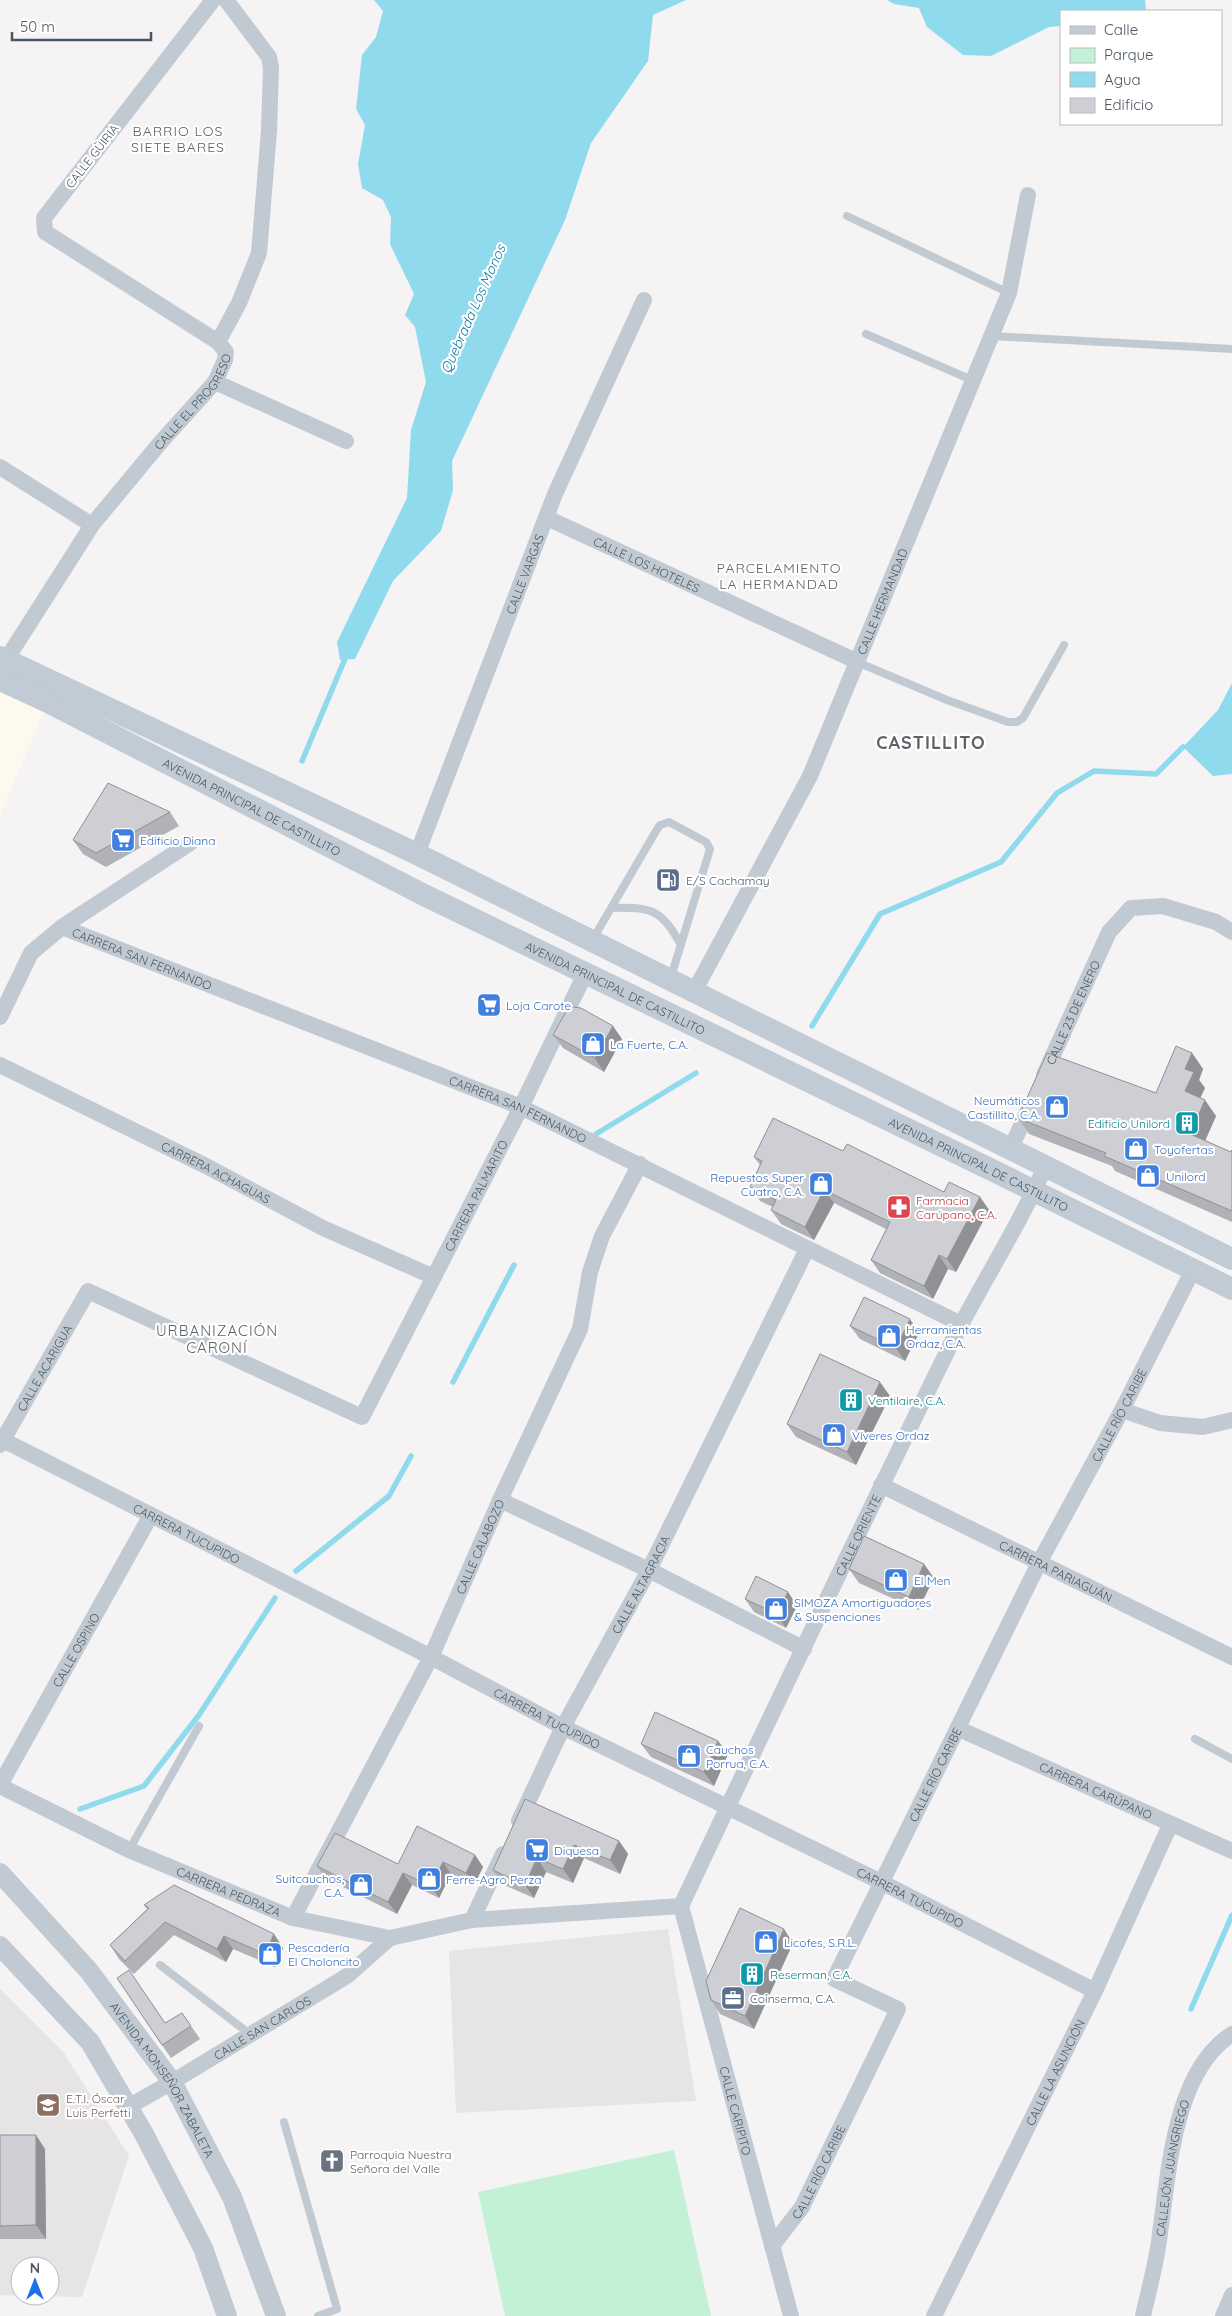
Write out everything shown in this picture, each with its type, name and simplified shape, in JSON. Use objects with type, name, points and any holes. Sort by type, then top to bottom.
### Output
[{"type":"main road","name":"AVENIDA PRINCIPAL DE CASTILLITO","points":[[2,666],[417,854],[1232,1259]]},
{"type":"main road","name":"AVENIDA PRINCIPAL DE CASTILLITO","points":[[2,666],[424,895],[1035,1191],[1232,1289]]},
{"type":"street","name":"CALLE GÜIRIA","points":[[214,0],[44,218],[45,232],[218,342]]},
{"type":"street","name":"CALLE EL PROGRESO","points":[[2,666],[92,525],[160,443],[215,382],[226,356],[226,352],[218,342],[239,303],[258,254],[269,131],[271,68],[269,57],[226,0]]},
{"type":"street","name":"CALLE HERMANDAD","points":[[694,992],[810,776],[1009,293],[1028,195]]},
{"type":"street","name":"CALLE VARGAS","points":[[417,854],[555,494],[644,300]]},
{"type":"street","points":[[215,382],[346,441]]},
{"type":"street","points":[[0,467],[92,525]]},
{"type":"street","name":"CALLE LOS HOTELES","points":[[547,518],[856,662]]},
{"type":"street","points":[[0,1017],[31,953],[62,927],[190,843]]},
{"type":"street","name":"CALLE 23 DE ENERO","points":[[1010,1150],[1109,932],[1131,908],[1163,906],[1216,922],[1232,932]]},
{"type":"street","name":"CARRERA SAN FERNANDO","points":[[62,927],[521,1107],[640,1164],[960,1324]]},
{"type":"street","name":"CARRERA PALMARITO","points":[[88,1291],[362,1417],[521,1107],[585,974]]},
{"type":"street","name":"CARRERA ACHAGUAS","points":[[0,1065],[206,1166],[323,1228],[434,1277]]},
{"type":"street","name":"CALLE CALABOZO","points":[[293,1918],[431,1657],[500,1500],[580,1329],[590,1272],[602,1236],[640,1164]]},
{"type":"street","name":"CALLE ORIENTE","points":[[680,1906],[960,1324],[1035,1191],[1045,1167]]},
{"type":"street","name":"CALLE ALTAGRACIA","points":[[472,1920],[563,1727],[649,1570],[807,1249]]},
{"type":"street","name":"CALLE RÍO CARIBE","points":[[772,2246],[802,2207],[898,2009],[834,1980],[1039,1563],[1122,1410],[1193,1270]]},
{"type":"street","name":"CALLE ACARIGUA","points":[[1,1442],[88,1291]]},
{"type":"street","points":[[1122,1410],[1160,1423],[1203,1427],[1232,1420]]},
{"type":"street","name":"CARRERA TUCUPIDO","points":[[1,1442],[431,1657],[563,1727],[881,1882],[1095,1992]]},
{"type":"street","name":"CARRERA PARIAGUÁN","points":[[881,1486],[1232,1657]]},
{"type":"street","points":[[500,1500],[649,1570],[804,1649]]},
{"type":"street","name":"CALLE OSPINO","points":[[0,1785],[150,1515]]},
{"type":"street","name":"CARRERA CARÚPANO","points":[[959,1729],[1170,1825],[1232,1851]]},
{"type":"street","name":"CARRERA PEDRAZA","points":[[0,1785],[129,1850],[293,1918],[390,1938],[472,1920]]},
{"type":"street","name":"CALLE LA ASUNCIÓN","points":[[934,2316],[1095,1992],[1170,1825]]},
{"type":"street","name":"AVENIDA MONSEÑOR ZABALETA","points":[[0,1874],[89,1971],[172,2082],[232,2197],[276,2316]]},
{"type":"street","points":[[472,1920],[680,1906]]},
{"type":"street","name":"CALLE CARIPITO","points":[[680,1906],[791,2316]]},
{"type":"street","name":"CALLE SAN CARLOS","points":[[128,2107],[347,1976],[390,1938]]},
{"type":"street","points":[[0,1946],[90,2042],[128,2107],[203,2248],[227,2316]]},
{"type":"street","name":"CALLEJÓN JUANGRIEGO","points":[[1143,2316],[1160,2236],[1171,2144],[1191,2084],[1217,2043],[1232,2034]]},
{"type":"street","points":[[1223,2316],[1232,2295]]},
{"type":"lane","points":[[847,216],[1009,293]]},
{"type":"lane","points":[[866,334],[972,380]]},
{"type":"lane","points":[[991,336],[1232,349]]},
{"type":"lane","points":[[856,662],[947,700],[1008,722],[1016,722],[1023,718],[1064,644]]},
{"type":"lane","points":[[592,941],[660,825],[669,822],[706,842],[710,849],[670,979]]},
{"type":"lane","points":[[612,908],[652,910],[669,923],[681,945]]},
{"type":"lane","points":[[129,1850],[199,1726]]},
{"type":"lane","points":[[1195,1739],[1232,1759]]},
{"type":"lane","points":[[160,1965],[251,2035]]},
{"type":"lane","points":[[284,2122],[337,2309],[318,2316]]},
{"type":"shaded area","points":[[0,680],[48,702],[0,816]]},
{"type":"shaded area","points":[[668,1929],[696,2101],[456,2113],[449,1951]]},
{"type":"shaded area","name":"E.T.I. Óscar Luis Perfetti","points":[[0,1989],[64,2053],[129,2156],[82,2297],[60,2296],[60,2256],[10,2256],[10,2296],[0,2295]]},
{"type":"green space","points":[[674,2150],[711,2316],[505,2316],[478,2192]]},
{"type":"water","points":[[374,0],[686,0],[653,15],[648,61],[591,143],[565,220],[452,461],[453,490],[441,531],[393,581],[355,659],[340,660],[337,642],[407,498],[411,430],[426,382],[415,327],[405,315],[414,294],[390,244],[391,217],[383,200],[362,188],[358,164],[365,125],[356,109],[362,55],[376,37],[383,11]]},
{"type":"water","points":[[887,0],[1145,0],[1146,10],[1060,10],[1060,26],[1049,27],[991,56],[963,55],[927,27],[919,8],[894,4]]},
{"type":"water","points":[[1232,683],[1232,774],[1213,776],[1183,747],[1218,710]]},
{"type":"building","points":[[108,783],[170,812],[96,853],[73,840]]},
{"type":"building","points":[[573,1007],[581,1008],[613,1026],[595,1058],[553,1035],[567,1010]]},
{"type":"building","points":[[1176,1046],[1192,1053],[1185,1069],[1194,1072],[1185,1091],[1205,1100],[1190,1134],[1231,1152],[1232,1150],[1232,1211],[1104,1156],[1106,1153],[1018,1118],[1047,1053],[1156,1093]]},
{"type":"building","points":[[773,1118],[843,1151],[847,1144],[944,1192],[949,1182],[980,1197],[947,1259],[939,1255],[924,1286],[871,1260],[890,1222],[824,1190],[805,1227],[771,1210],[776,1200],[750,1187],[762,1161],[754,1157]]},
{"type":"building","points":[[864,1297],[910,1319],[896,1348],[850,1326]]},
{"type":"building","points":[[820,1354],[880,1382],[847,1452],[787,1424]]},
{"type":"building","points":[[864,1536],[924,1564],[909,1597],[849,1569]]},
{"type":"building","points":[[756,1576],[788,1592],[777,1614],[745,1599]]},
{"type":"building","points":[[655,1712],[718,1741],[704,1772],[641,1744]]},
{"type":"building","points":[[525,1799],[619,1841],[610,1860],[574,1845],[563,1869],[537,1858],[525,1885],[493,1870]]},
{"type":"building","points":[[417,1826],[475,1855],[466,1873],[443,1862],[431,1886],[403,1873],[388,1902],[317,1866],[335,1833],[398,1864]]},
{"type":"building","points":[[174,1885],[274,1934],[265,1954],[224,1936],[217,1949],[165,1922],[125,1961],[110,1945],[149,1908],[144,1905]]},
{"type":"building","points":[[740,1908],[784,1929],[745,2016],[711,2000],[706,1981]]},
{"type":"building","points":[[129,1970],[165,2023],[182,2013],[191,2026],[162,2045],[117,1978]]},
{"type":"building","points":[[0,2135],[36,2135],[36,2225],[0,2226]]},
{"type":"waterway","name":"Quebrada Los Monos","points":[[302,761],[347,654]]},
{"type":"waterway","points":[[812,1026],[880,914],[1001,862],[1057,793],[1094,771],[1156,774],[1183,747]]},
{"type":"waterway","points":[[596,1134],[696,1073]]},
{"type":"waterway","points":[[453,1382],[514,1265]]},
{"type":"waterway","points":[[296,1571],[389,1496],[411,1456]]},
{"type":"waterway","points":[[80,1809],[144,1786],[199,1715],[275,1598]]},
{"type":"waterway","points":[[1191,2009],[1232,1915]]},
{"type":"place","name":"Edificio Diana","points":[[123,840]]},
{"type":"place","name":"E/S Cachamay","points":[[668,880]]},
{"type":"place","name":"Loja Carote","points":[[489,1005]]},
{"type":"place","name":"La Fuerte, C.A.","points":[[593,1044]]},
{"type":"place","name":"Neumáticos Castillito, C.A.","points":[[1057,1107]]},
{"type":"place","name":"Edificio Unilord","points":[[1187,1123]]},
{"type":"place","name":"Toyofertas","points":[[1136,1149]]},
{"type":"place","name":"Unilord","points":[[1148,1176]]},
{"type":"place","name":"Repuestos Super Cuatro, C.A.","points":[[821,1184]]},
{"type":"place","name":"Farmacia Carúpano, C.A.","points":[[899,1207]]},
{"type":"place","name":"Herramientas Ordaz, C.A.","points":[[889,1336]]},
{"type":"place","name":"Ventilaire, C.A.","points":[[851,1400]]},
{"type":"place","name":"Víveres Ordaz","points":[[834,1435]]},
{"type":"place","name":"El Men","points":[[896,1580]]},
{"type":"place","name":"SIMOZA Amortiguadores & Suspenciones","points":[[776,1609]]},
{"type":"place","name":"Cauchos Porrua, C.A.","points":[[689,1756]]},
{"type":"place","name":"Diquesa","points":[[537,1850]]},
{"type":"place","name":"Ferre-Agro Perza","points":[[429,1879]]},
{"type":"place","name":"Suitcauchos, C.A.","points":[[361,1885]]},
{"type":"place","name":"Licofes, S.R.L.","points":[[766,1942]]},
{"type":"place","name":"Pescadería El Choloncito","points":[[270,1954]]},
{"type":"place","name":"Reserman, C.A.","points":[[752,1974]]},
{"type":"place","name":"Coinserma, C.A.","points":[[733,1998]]},
{"type":"place","name":"E.T.I. Óscar Luis Perfetti","points":[[48,2105]]},
{"type":"place","name":"Parroquia Nuestra Señora del Valle","points":[[332,2161]]},
{"type":"district","name":"BARRIO LOS SIETE BARES","points":[[178,140]]},
{"type":"district","name":"PARCELAMIENTO LA HERMANDAD","points":[[779,576]]},
{"type":"district","name":"CASTILLITO","points":[[931,742]]},
{"type":"district","name":"URBANIZACIÓN CARONÍ","points":[[217,1338]]}]
